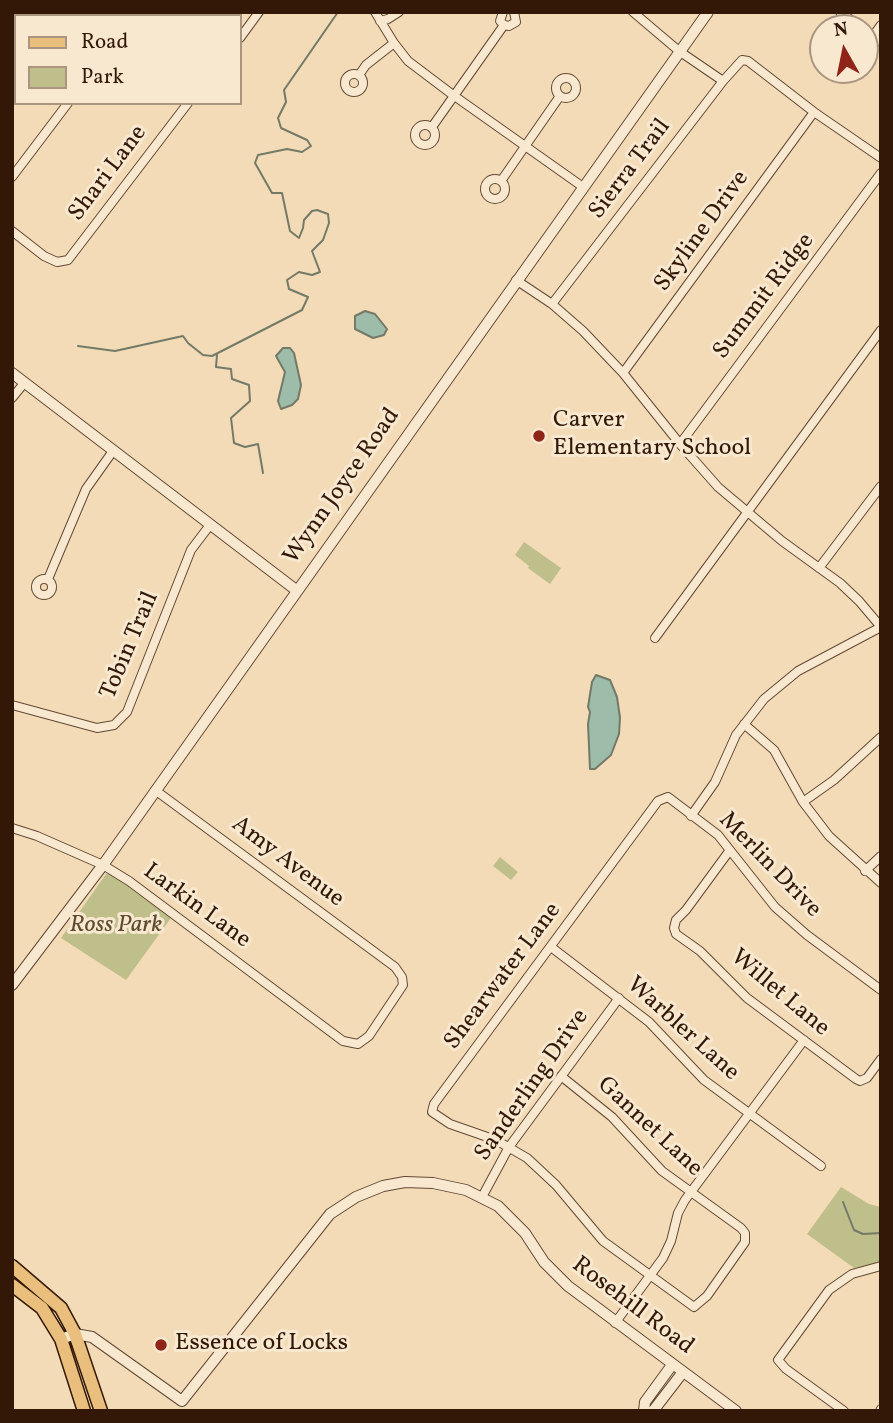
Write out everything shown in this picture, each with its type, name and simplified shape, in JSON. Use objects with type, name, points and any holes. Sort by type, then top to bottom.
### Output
[{"type":"main road","points":[[12,1266],[59,1305],[75,1334],[101,1411]]},
{"type":"main road","points":[[12,1285],[42,1308],[61,1339],[84,1411]]},
{"type":"street","points":[[242,35],[260,12]]},
{"type":"street","points":[[399,12],[377,16],[408,61],[583,187]]},
{"type":"street","points":[[503,12],[500,18],[504,25]]},
{"type":"street","points":[[504,25],[512,26],[516,22],[514,12]]},
{"type":"street","points":[[633,12],[679,51],[723,81]]},
{"type":"street","name":"Wynn Joyce Road","points":[[14,978],[103,865],[708,12]]},
{"type":"street","points":[[432,127],[504,25]]},
{"type":"street","points":[[359,75],[366,65],[394,43]]},
{"type":"street","name":"Sierra Trail","points":[[552,304],[742,60],[748,61],[814,112]]},
{"type":"street","points":[[501,181],[560,96]]},
{"type":"street","points":[[12,177],[66,105]]},
{"type":"street","name":"Shari Lane","points":[[12,231],[44,256],[57,262],[68,260],[186,105]]},
{"type":"street","points":[[814,112],[881,158]]},
{"type":"street","name":"Skyline Drive","points":[[623,373],[814,112]]},
{"type":"street","name":"Summit Ridge","points":[[680,444],[881,173]]},
{"type":"street","points":[[516,280],[552,304],[583,331],[623,373],[718,487],[859,601],[881,627],[786,680],[764,699],[733,741],[715,782],[691,816]]},
{"type":"street","points":[[655,638],[881,330]]},
{"type":"street","points":[[12,373],[296,590]]},
{"type":"street","points":[[12,398],[25,383]]},
{"type":"street","points":[[48,579],[86,489],[113,451]]},
{"type":"street","points":[[819,568],[881,486]]},
{"type":"street","name":"Tobin Trail","points":[[12,705],[97,727],[114,725],[127,712],[191,551],[210,525]]},
{"type":"street","points":[[744,724],[778,756],[803,802],[830,836],[881,883]]},
{"type":"street","points":[[803,802],[834,780],[881,737]]},
{"type":"street","name":"Amy Avenue","points":[[155,790],[395,967],[402,976],[403,985],[369,1036],[358,1044],[343,1041]]},
{"type":"street","name":"Merlin Drive","points":[[663,799],[668,797],[718,835],[775,907],[807,935],[881,990]]},
{"type":"street","name":"Shearwater Lane","points":[[509,1147],[450,1124],[432,1112],[433,1104],[658,801],[663,799]]},
{"type":"street","name":"Larkin Lane","points":[[12,828],[103,865],[167,908],[343,1041]]},
{"type":"street","name":"Willet Lane","points":[[730,850],[676,920],[676,934],[700,951],[747,998],[860,1081],[867,1078],[881,1059]]},
{"type":"street","points":[[865,871],[881,856]]},
{"type":"street","name":"Warbler Lane","points":[[551,947],[659,1030],[698,1075],[821,1166]]},
{"type":"street","name":"Sanderling Drive","points":[[482,1197],[509,1147],[619,998]]},
{"type":"street","points":[[615,1323],[667,1250],[678,1213],[691,1193],[804,1040]]},
{"type":"street","name":"Gannet Lane","points":[[561,1076],[612,1117],[655,1164],[745,1233],[745,1242],[708,1296],[694,1307],[651,1275]]},
{"type":"street","points":[[509,1147],[543,1171],[603,1241],[651,1275]]},
{"type":"street","name":"Rosehill Road","points":[[175,1411],[325,1219],[346,1202],[383,1186],[419,1181],[452,1186],[482,1197],[513,1220],[554,1274],[615,1323],[736,1411]]},
{"type":"street","points":[[844,1411],[778,1360],[829,1290],[852,1274],[881,1266]]},
{"type":"street","points":[[61,1339],[75,1334],[92,1337],[182,1402]]},
{"type":"street","points":[[644,1411],[645,1402],[672,1364]]},
{"type":"street","points":[[653,1411],[682,1372]]},
{"type":"green space","points":[[524,542],[561,568],[550,584],[515,555]]},
{"type":"green space","points":[[500,857],[518,872],[511,880],[493,866]]},
{"type":"green space","name":"Ross Park","points":[[106,874],[111,874],[171,918],[126,980],[61,938]]},
{"type":"green space","points":[[841,1187],[869,1204],[881,1207],[881,1263],[854,1268],[807,1234]]},
{"type":"shaded area","points":[[365,311],[375,314],[387,329],[384,335],[373,338],[355,329],[355,316]]},
{"type":"shaded area","points":[[283,348],[290,348],[294,353],[301,385],[298,399],[292,405],[281,409],[278,401],[285,372],[276,356]]},
{"type":"shaded area","points":[[596,675],[610,680],[617,697],[619,734],[611,755],[595,769],[590,769],[588,707],[592,682]]},
{"type":"waterway","points":[[78,346],[115,351],[183,336],[203,355],[212,356],[302,310],[308,297],[289,289],[287,280],[299,272],[312,275],[320,272],[312,251],[323,240],[329,223],[328,214],[312,211],[304,220],[299,238],[290,231],[282,193],[272,193],[255,163],[258,155],[287,149],[302,152],[311,146],[307,140],[281,128],[278,118],[286,102],[284,90],[338,12]]},
{"type":"waterway","points":[[217,355],[216,367],[231,369],[232,379],[249,385],[250,401],[231,418],[234,443],[245,447],[258,444],[263,473]]},
{"type":"waterway","points":[[843,1202],[854,1230],[863,1234],[881,1233]]},
{"type":"place","name":"Carver Elementary School","points":[[539,436]]},
{"type":"place","name":"Essence of Locks","points":[[161,1345]]}]
